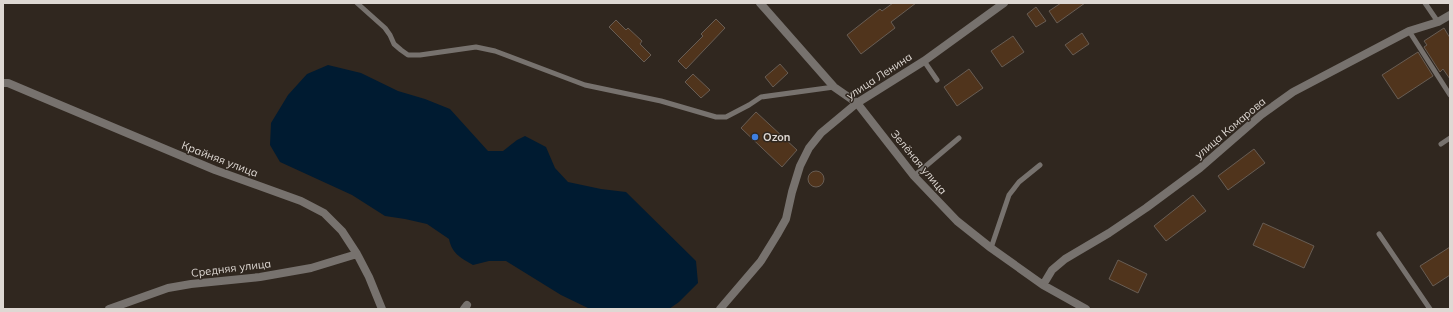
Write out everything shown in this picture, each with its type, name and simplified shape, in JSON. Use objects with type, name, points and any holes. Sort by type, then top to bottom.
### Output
[{"type":"street","name":"Зелёная улица","points":[[760,3],[834,87],[856,103],[914,176],[957,221],[991,248],[1043,285],[1086,309]]},
{"type":"street","name":"улица Ленина","points":[[720,309],[761,260],[777,235],[786,219],[798,173],[809,148],[821,133],[856,103],[924,61],[1004,3]]},
{"type":"street","name":"улица Комарова","points":[[1043,285],[1052,270],[1065,259],[1109,233],[1146,208],[1200,168],[1261,115],[1293,92],[1409,31],[1438,22],[1450,15]]},
{"type":"street","name":"Крайняя улица","points":[[3,83],[34,94],[215,170],[307,204],[324,213],[342,231],[357,254],[369,277],[382,309]]},
{"type":"street","name":"Средняя улица","points":[[109,309],[168,288],[191,284],[260,277],[304,269],[357,254]]},
{"type":"lane","points":[[357,3],[385,28],[394,44],[408,55],[420,55],[476,47],[495,50],[585,85],[661,101],[716,117],[726,117],[749,105],[761,96],[834,87]]},
{"type":"lane","points":[[1425,3],[1438,22]]},
{"type":"lane","points":[[1409,31],[1450,95]]},
{"type":"lane","points":[[924,61],[937,80]]},
{"type":"lane","points":[[914,176],[959,138]]},
{"type":"lane","points":[[1441,144],[1450,138]]},
{"type":"lane","points":[[991,248],[1009,195],[1019,182],[1040,165]]},
{"type":"lane","points":[[1379,234],[1430,309]]},
{"type":"water","points":[[328,65],[361,73],[398,91],[425,99],[450,109],[488,151],[503,151],[517,140],[525,136],[546,147],[555,168],[568,182],[601,189],[626,192],[696,261],[698,283],[679,302],[669,309],[590,309],[561,295],[506,261],[489,261],[473,265],[461,258],[455,252],[449,239],[427,224],[385,216],[352,195],[280,162],[270,145],[271,123],[288,95],[307,74]]},
{"type":"building","points":[[893,3],[916,3],[891,22],[895,28],[861,54],[847,35],[880,9],[882,11]]},
{"type":"building","points":[[1061,3],[1085,3],[1057,23],[1049,11]]},
{"type":"building","points":[[1036,7],[1046,21],[1036,27],[1027,14]]},
{"type":"building","points":[[716,19],[725,28],[686,69],[678,61],[703,36],[701,34]]},
{"type":"building","points":[[616,20],[626,30],[628,28],[642,41],[640,44],[651,55],[644,62],[609,27]]},
{"type":"building","points":[[1444,28],[1450,38],[1450,79],[1443,69],[1440,72],[1424,47],[1427,45],[1424,41]]},
{"type":"building","points":[[1082,33],[1089,44],[1073,55],[1065,45]]},
{"type":"building","points":[[1013,36],[1024,52],[1002,67],[991,51]]},
{"type":"building","points":[[1418,52],[1433,76],[1398,99],[1382,75]]},
{"type":"building","points":[[780,64],[788,73],[773,87],[765,77]]},
{"type":"building","points":[[969,69],[983,88],[957,106],[944,87]]},
{"type":"building","points":[[693,74],[710,90],[701,98],[685,82]]},
{"type":"building","points":[[756,112],[797,150],[782,167],[741,128]]},
{"type":"building","points":[[1254,149],[1265,163],[1228,190],[1218,176]]},
{"type":"building","points":[[813,171],[819,171],[824,176],[822,185],[819,187],[813,187],[808,182],[808,176]]},
{"type":"building","points":[[1193,195],[1206,211],[1166,241],[1154,226]]},
{"type":"building","points":[[1263,223],[1314,246],[1304,268],[1253,245]]},
{"type":"building","points":[[1450,247],[1450,275],[1433,286],[1420,266]]},
{"type":"building","points":[[1118,260],[1147,274],[1138,293],[1109,279]]},
{"type":"place","name":"Ozon","points":[[755,137]]}]
